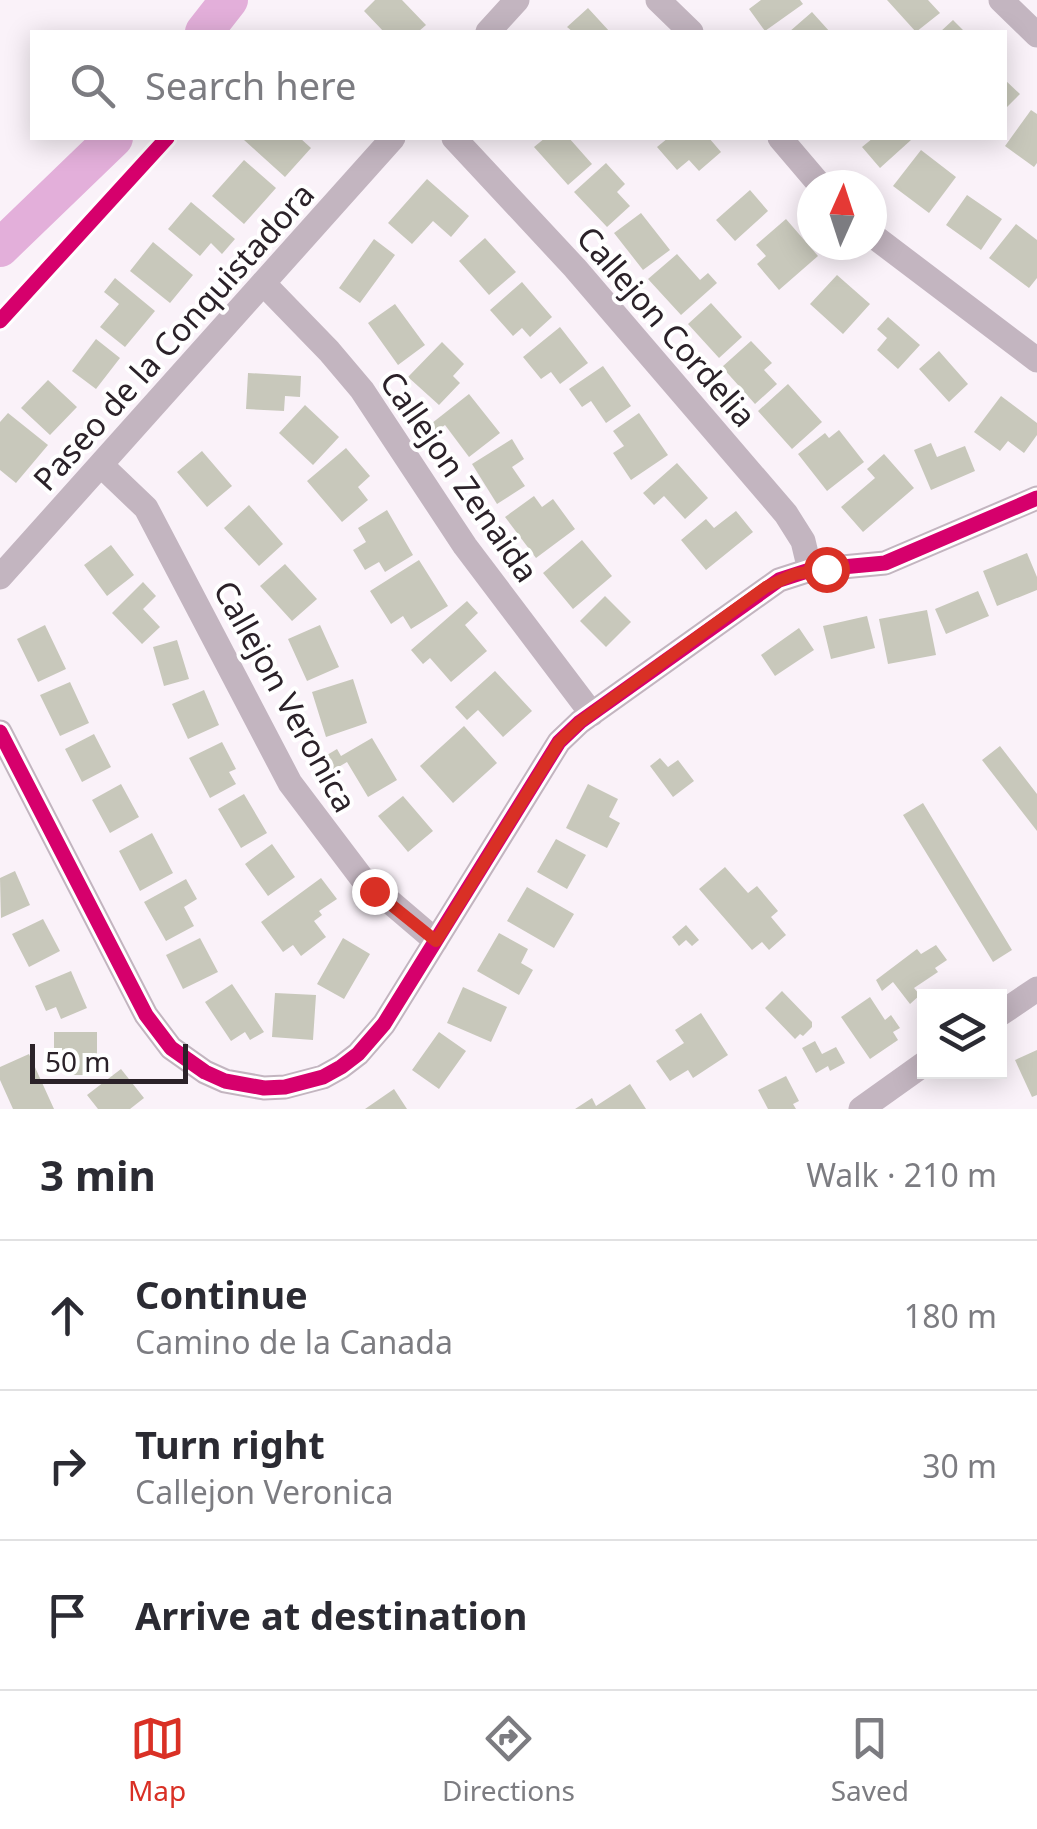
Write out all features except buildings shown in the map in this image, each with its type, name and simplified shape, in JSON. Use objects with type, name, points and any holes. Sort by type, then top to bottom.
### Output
[{"type":"street","points":[[490,30],[517,0]]},
{"type":"street","points":[[658,0],[689,30]]},
{"type":"street","points":[[1002,0],[1037,36]]},
{"type":"street","name":"Paseo de la Conquistadora","points":[[0,577],[391,140]]},
{"type":"street","name":"Callejon Cordelia","points":[[456,140],[575,268],[786,514],[803,542],[810,570]]},
{"type":"street","points":[[782,140],[807,170]]},
{"type":"street","points":[[887,246],[1037,360]]},
{"type":"street","name":"Callejon Zenaida","points":[[263,283],[362,390],[465,546],[592,714]]},
{"type":"street","name":"Callejon Veronica","points":[[101,464],[146,508],[290,783],[360,877],[436,941]]},
{"type":"street","points":[[0,732],[146,1016],[171,1048],[224,1081],[264,1088],[303,1084],[341,1067],[373,1039],[550,754],[569,731],[766,587],[810,570],[885,563],[1037,498]]},
{"type":"street","points":[[1007,1009],[1037,989]]},
{"type":"street","points":[[861,1109],[917,1069]]},
{"type":"waterway","points":[[206,30],[229,0]]},
{"type":"waterway","points":[[0,248],[112,140]]},
{"type":"cycle path","points":[[0,321],[165,140]]},
{"type":"cycle path","points":[[0,732],[146,1015],[171,1048],[225,1081],[264,1088],[285,1087],[323,1077],[341,1067],[384,1024],[559,742],[580,722],[779,580],[810,570],[885,563],[1037,498]]},
{"type":"route","points":[[374,891],[436,941],[540,768],[569,731],[766,587],[795,574],[826,569]]}]
